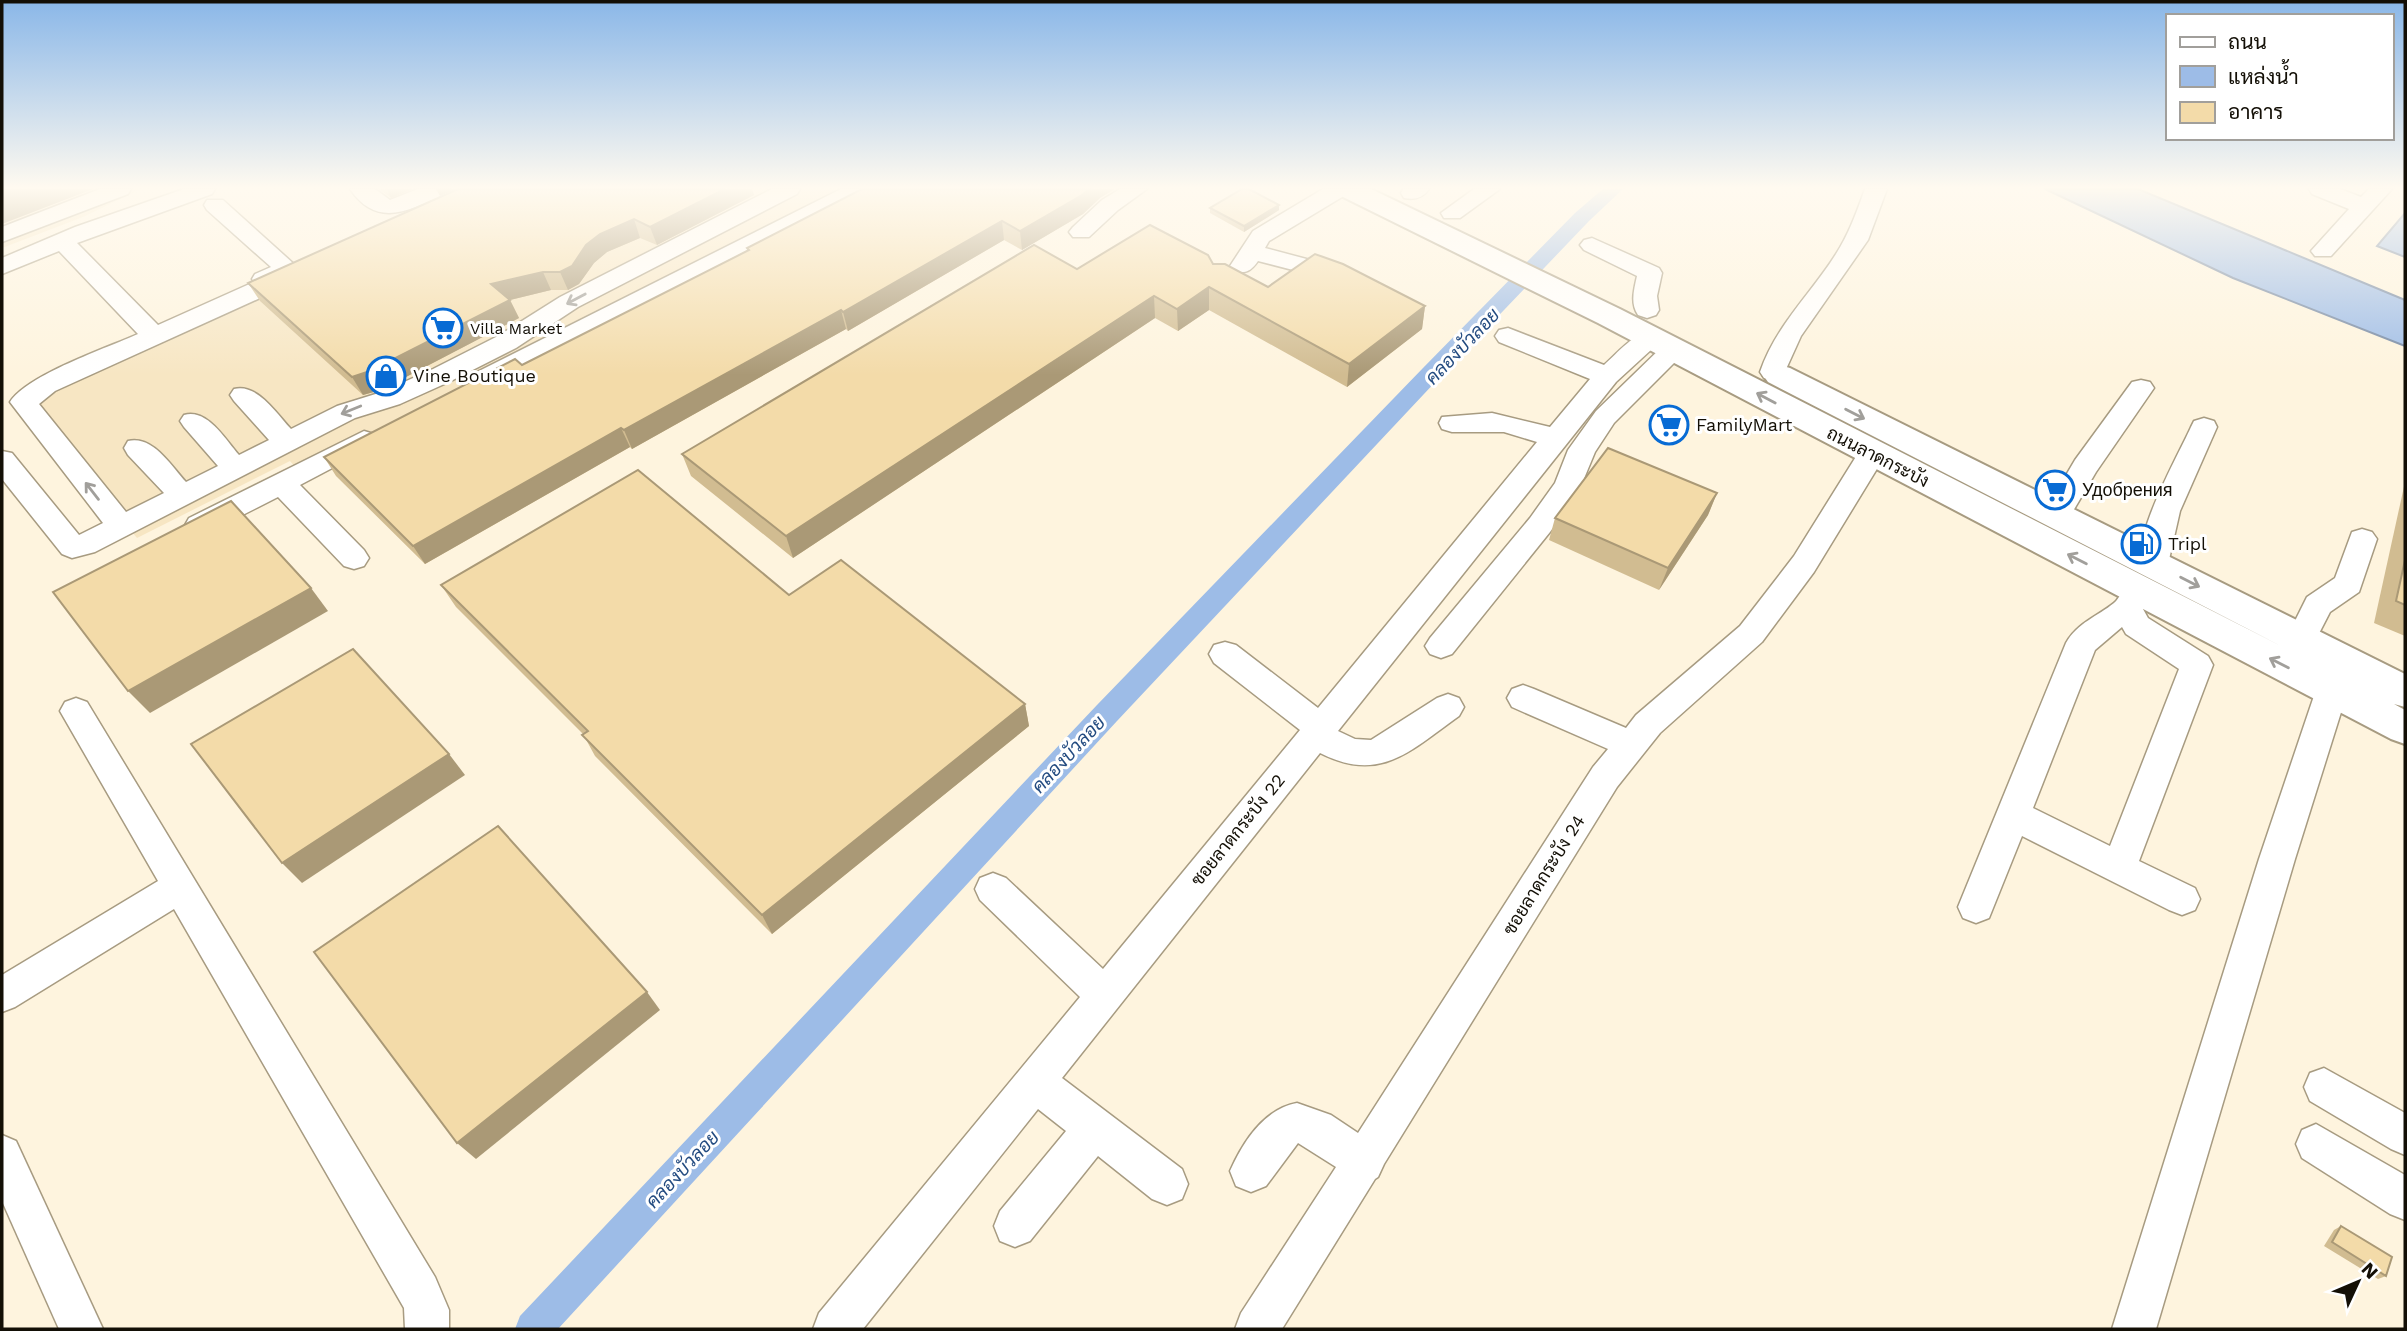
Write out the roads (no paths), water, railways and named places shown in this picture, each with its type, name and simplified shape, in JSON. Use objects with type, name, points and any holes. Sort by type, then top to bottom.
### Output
[{"type":"main road","name":"ถนนลาดกระบัง","points":[[1502,251],[1640,322],[1872,454],[2139,588],[2405,728]]},
{"type":"main road","name":"ถนนลาดกระบัง","points":[[1640,322],[1773,372],[2056,516],[2139,588],[2301,639],[2405,692]]},
{"type":"street","points":[[2,267],[39,251]]},
{"type":"street","points":[[84,251],[149,330]]},
{"type":"street","points":[[9,403],[149,330],[287,269],[268,251]]},
{"type":"street","points":[[2,460],[72,547],[85,545],[346,412],[411,390],[474,359],[533,327],[569,302],[668,251]]},
{"type":"street","points":[[434,405],[736,251]]},
{"type":"street","points":[[1441,646],[1540,525],[1568,486],[1582,450],[1605,417],[1640,322],[1650,273],[1605,251]]},
{"type":"street","points":[[1773,372],[1776,359],[1809,306],[1849,251]]},
{"type":"street","points":[[1222,279],[1247,261],[1250,252],[1301,262],[1362,284]]},
{"type":"street","points":[[9,403],[319,262]]},
{"type":"street","name":"ซอยลาดกระบัง 22","points":[[835,1329],[1607,376],[1640,322]]},
{"type":"street","points":[[1508,336],[1607,376]]},
{"type":"street","points":[[2056,516],[2085,467],[2141,388]]},
{"type":"street","points":[[243,395],[293,440],[323,461]]},
{"type":"street","points":[[9,403],[113,518],[124,524]]},
{"type":"street","points":[[1452,423],[1486,420],[1509,422],[1555,439]]},
{"type":"street","points":[[193,421],[236,469]]},
{"type":"street","points":[[2119,867],[2197,665],[2137,626],[2139,588],[2161,523],[2204,427]]},
{"type":"street","points":[[174,538],[384,430]]},
{"type":"street","points":[[138,448],[183,496]]},
{"type":"street","name":"ซอยลาดกระบัง 24","points":[[1258,1329],[1605,777],[1648,724],[1751,634],[1804,564],[1872,454]]},
{"type":"street","points":[[281,483],[354,558]]},
{"type":"street","points":[[2301,639],[2318,605],[2348,584],[2362,539]]},
{"type":"street","points":[[1976,907],[2082,643],[2139,588]]},
{"type":"street","points":[[1225,654],[1317,732],[1347,751],[1364,755],[1380,751],[1448,706]]},
{"type":"street","points":[[2134,1329],[2273,872],[2332,691]]},
{"type":"street","points":[[1523,698],[1630,744]]},
{"type":"street","points":[[76,711],[413,1281],[428,1309],[430,1320],[427,1329]]},
{"type":"street","points":[[2013,815],[2182,899]]},
{"type":"street","points":[[2,995],[179,887]]},
{"type":"street","points":[[993,889],[1104,995]]},
{"type":"street","points":[[1035,1082],[1167,1184]]},
{"type":"street","points":[[2324,1087],[2405,1135]]},
{"type":"street","points":[[1251,1171],[1283,1130],[1291,1123],[1299,1122],[1311,1126],[1364,1163]]},
{"type":"street","points":[[1015,1226],[1095,1128]]},
{"type":"street","points":[[2316,1144],[2405,1199]]},
{"type":"street","points":[[2,1155],[81,1329]]},
{"type":"water","points":[[2176,251],[2287,251],[2405,300],[2405,346],[2233,278]]},
{"type":"water","points":[[2390,251],[2405,251],[2405,257]]},
{"type":"waterway","name":"คลองบัวลอย","points":[[533,1329],[1107,713],[1549,251]]},
{"type":"place","name":"Villa Market","points":[[443,328]]},
{"type":"place","name":"Vine Boutique","points":[[386,376]]},
{"type":"place","name":"FamilyMart","points":[[1669,425]]},
{"type":"place","name":"Удобрения","points":[[2055,490]]},
{"type":"place","name":"Tripl","points":[[2141,544]]}]
